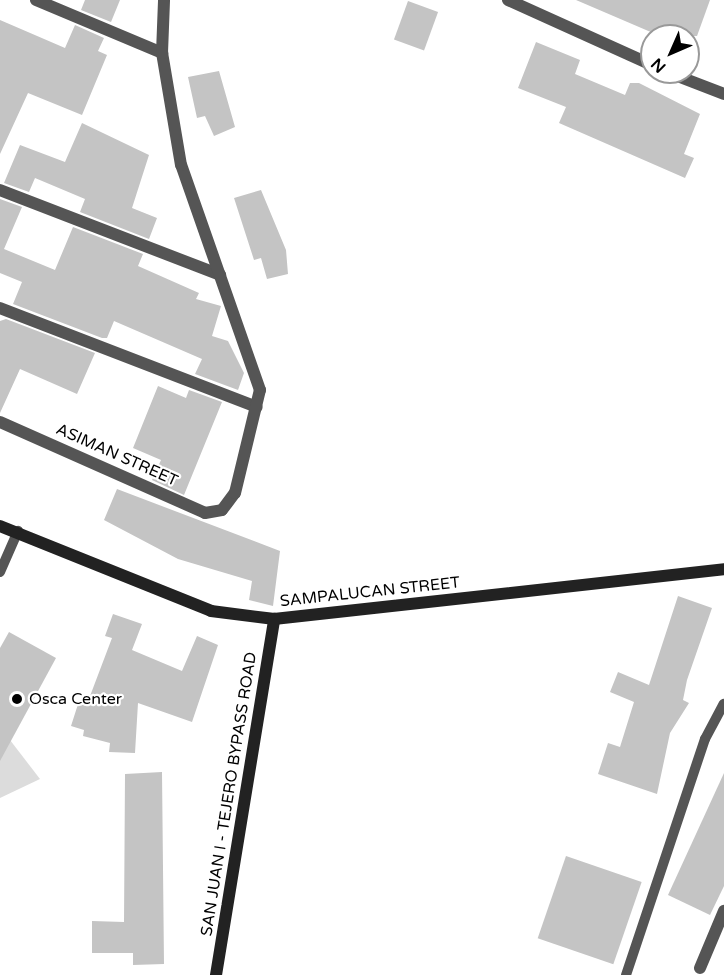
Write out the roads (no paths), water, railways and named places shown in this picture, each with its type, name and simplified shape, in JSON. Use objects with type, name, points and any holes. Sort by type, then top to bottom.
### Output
[{"type":"street","points":[[36,0],[162,53]]},
{"type":"street","points":[[0,308],[257,408],[257,377],[181,165],[162,53],[164,0]]},
{"type":"street","points":[[508,0],[640,60]]},
{"type":"street","points":[[698,84],[724,94]]},
{"type":"street","points":[[0,190],[220,274]]},
{"type":"street","name":"ASIMAN STREET","points":[[0,422],[206,513],[222,510],[235,493],[257,408]]},
{"type":"street","name":"SAMPALUCAN STREET","points":[[0,526],[18,531],[133,584],[211,611],[274,619],[724,569]]},
{"type":"street","name":"SAN JUAN I - TEJERO BYPASS ROAD","points":[[216,975],[274,619]]},
{"type":"street","points":[[700,968],[724,910]]},
{"type":"lane","points":[[0,572],[18,531]]},
{"type":"lane","points":[[0,542],[12,544]]},
{"type":"lane","points":[[627,975],[705,739],[724,704]]},
{"type":"place","name":"Osca Center","points":[[17,699]]}]
